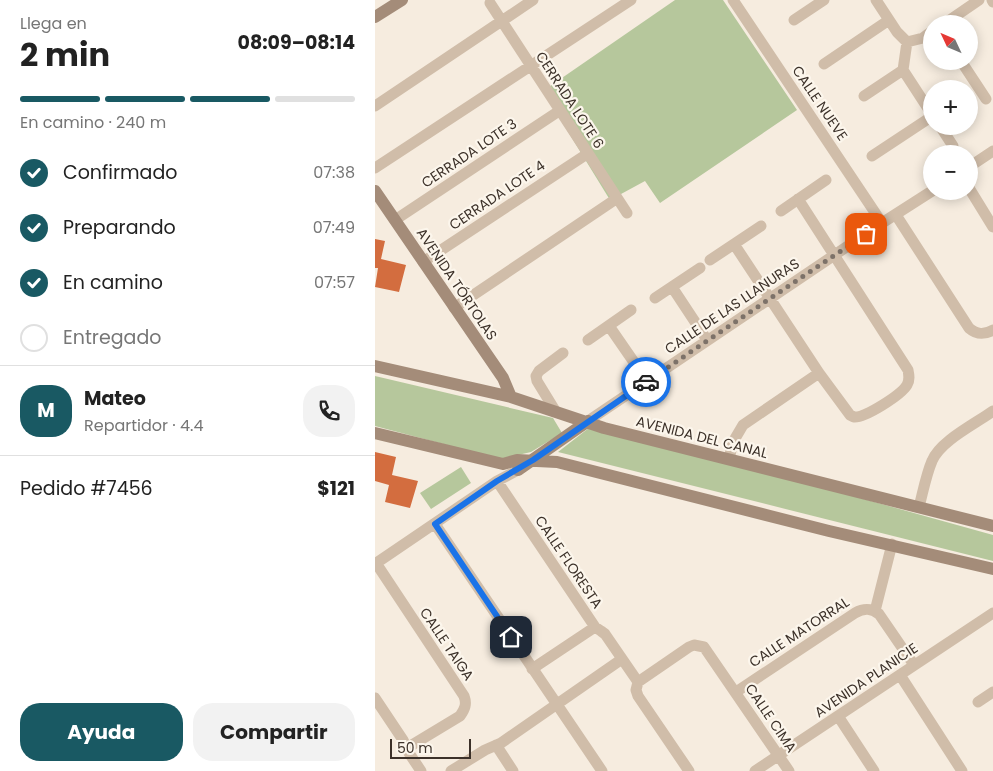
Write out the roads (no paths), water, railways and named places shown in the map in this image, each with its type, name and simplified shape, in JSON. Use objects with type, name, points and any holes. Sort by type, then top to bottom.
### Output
[{"type":"main road","points":[[375,17],[399,1]]},
{"type":"main road","name":"AVENIDA TÓRTOLAS","points":[[375,190],[503,378],[511,397]]},
{"type":"main road","name":"AVENIDA DEL CANAL","points":[[375,366],[511,397],[588,421],[604,428],[993,526]]},
{"type":"main road","name":"CALLE DE LAS LLANURAS","points":[[518,470],[588,421]]},
{"type":"main road","points":[[375,433],[503,464],[517,460],[557,462],[829,530],[993,568]]},
{"type":"street","points":[[375,106],[533,0]]},
{"type":"street","points":[[375,168],[631,0]]},
{"type":"street","name":"CALLE NUEVE","points":[[733,0],[882,222]]},
{"type":"street","points":[[793,20],[824,0]]},
{"type":"street","points":[[876,0],[897,32],[907,42]]},
{"type":"street","points":[[957,15],[979,0]]},
{"type":"street","name":"CERRADA LOTE 6","points":[[490,3],[627,213]]},
{"type":"street","points":[[824,64],[889,20]]},
{"type":"street","points":[[907,42],[923,38]]},
{"type":"street","points":[[907,42],[903,70],[923,102]]},
{"type":"street","points":[[864,96],[903,70]]},
{"type":"street","points":[[967,70],[986,99]]},
{"type":"street","name":"CERRADA LOTE 3","points":[[395,220],[559,111]]},
{"type":"street","points":[[872,156],[923,121]]},
{"type":"street","points":[[978,161],[993,151]]},
{"type":"street","name":"CERRADA LOTE 4","points":[[423,262],[587,154]]},
{"type":"street","points":[[781,211],[827,180]]},
{"type":"street","name":"CALLE DE LAS LLANURAS","points":[[588,421],[835,256],[882,222],[923,196]]},
{"type":"street","points":[[454,308],[617,199]]},
{"type":"street","points":[[734,244],[846,411],[854,417],[864,416],[903,390],[909,380],[908,370],[798,199]]},
{"type":"street","points":[[976,200],[993,227]]},
{"type":"street","points":[[896,215],[969,328],[978,334],[988,333],[993,330]]},
{"type":"street","points":[[710,260],[761,226]]},
{"type":"street","points":[[655,298],[700,268]]},
{"type":"street","points":[[672,287],[707,340]]},
{"type":"street","points":[[588,340],[631,310]]},
{"type":"street","points":[[609,326],[647,381]]},
{"type":"street","points":[[556,412],[537,382],[536,376],[539,371],[563,353]]},
{"type":"street","points":[[729,459],[733,442],[743,425],[819,373]]},
{"type":"street","points":[[919,507],[935,455],[947,443],[993,411]]},
{"type":"street","name":"CALLE DE LAS LLANURAS","points":[[375,564],[497,481],[518,470]]},
{"type":"street","name":"CALLE FLORESTA","points":[[497,481],[595,627],[532,669]]},
{"type":"street","points":[[435,524],[602,771]]},
{"type":"street","points":[[892,544],[875,611],[882,618],[914,666]]},
{"type":"street","name":"CALLE TAIGA","points":[[375,564],[466,701],[464,711],[460,716],[407,748]]},
{"type":"street","name":"CALLE MATORRAL","points":[[735,692],[855,613],[864,609],[875,611]]},
{"type":"street","name":"AVENIDA PLANICIE","points":[[755,771],[993,613]]},
{"type":"street","points":[[595,627],[601,630],[638,682],[636,690],[638,696],[689,771]]},
{"type":"street","name":"CALLE CIMA","points":[[638,682],[689,647],[699,645],[707,651],[789,771]]},
{"type":"street","points":[[451,771],[496,745],[622,660]]},
{"type":"street","points":[[899,675],[962,771]]},
{"type":"street","points":[[978,702],[993,692]]},
{"type":"street","points":[[375,698],[421,771]]},
{"type":"street","points":[[838,716],[874,771]]},
{"type":"street","points":[[496,745],[513,771]]}]
